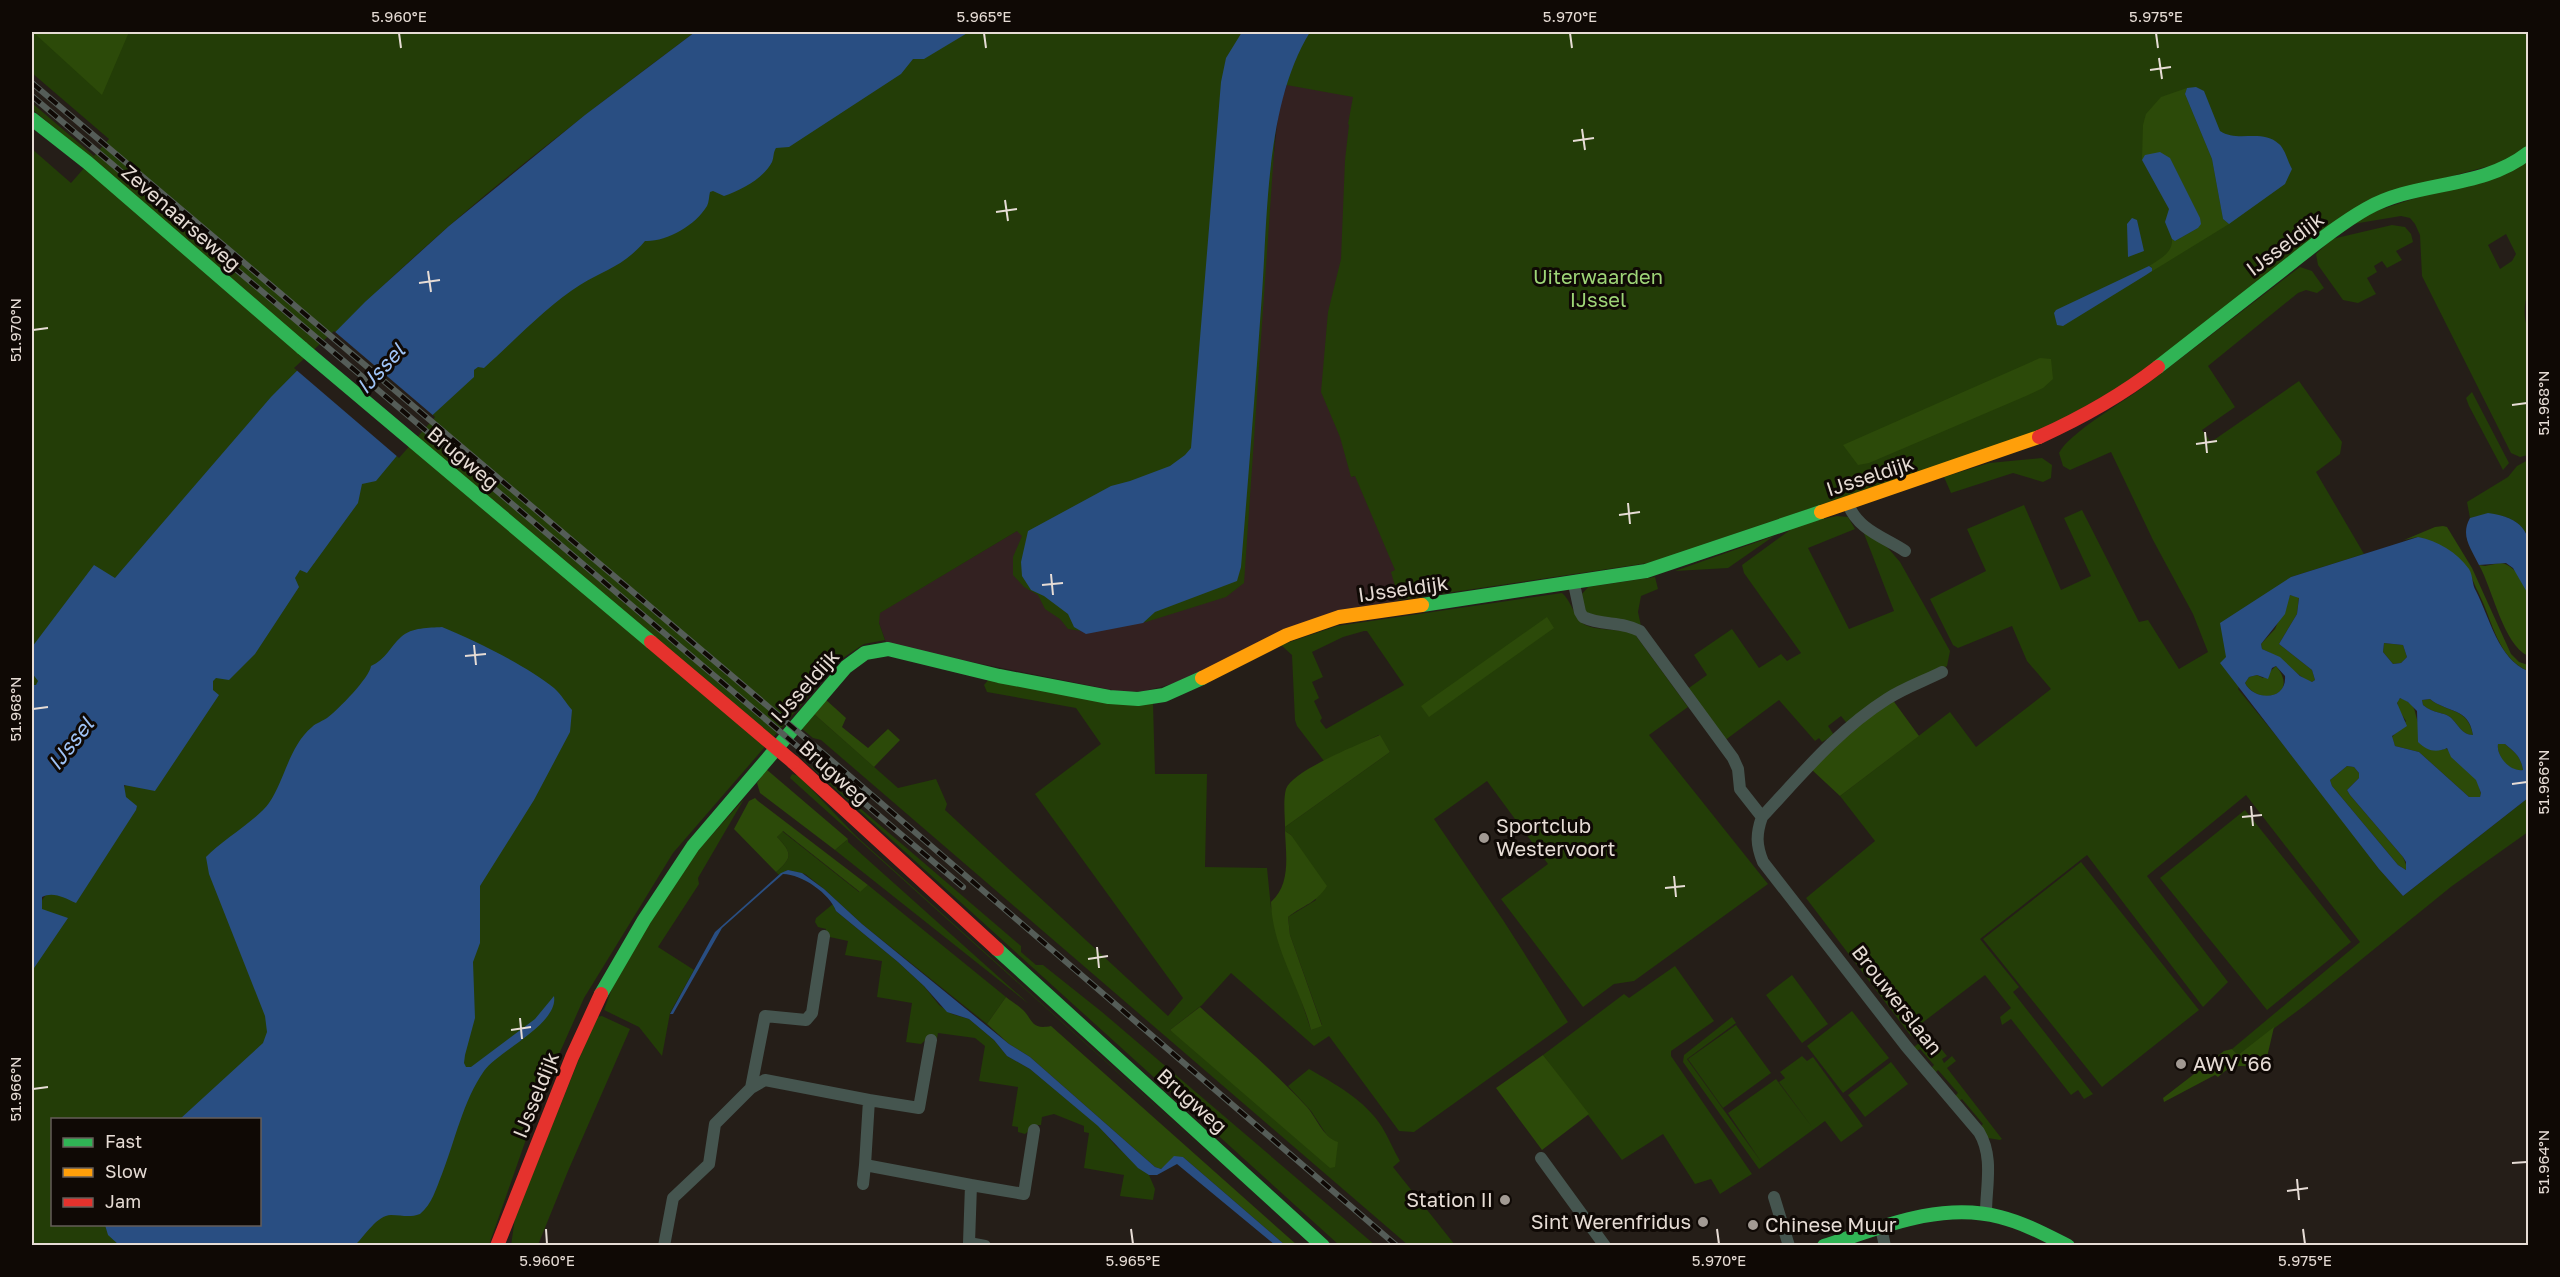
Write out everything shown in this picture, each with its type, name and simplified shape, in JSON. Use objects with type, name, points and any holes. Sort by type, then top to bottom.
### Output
[{"type":"street","name":"Zevenaarseweg","points":[[32,119],[88,163],[302,348]]},
{"type":"street","name":"IJsseldijk","points":[[497,1245],[589,1021],[605,986],[644,920],[693,846],[794,726],[855,658],[872,650],[888,649],[999,676],[1109,697],[1138,699],[1164,696],[1182,690],[1287,635],[1340,617],[1646,572],[2000,452],[2065,425],[2135,385],[2303,254],[2366,209],[2395,196],[2486,176],[2514,164],[2529,153]]},
{"type":"street","name":"Brugweg","points":[[302,348],[793,762],[1323,1245]]},
{"type":"street","points":[[1848,504],[1855,518],[1862,524],[1905,551]]},
{"type":"street","points":[[1574,584],[1583,617],[1605,624],[1632,627],[1640,631],[1733,758],[1738,769],[1740,789],[1762,817],[1825,749],[1857,721],[1890,697],[1942,672]]},
{"type":"street","name":"Brouwerslaan","points":[[1762,817],[1757,830],[1757,840],[1763,862],[1906,1046],[1983,1138],[1989,1165],[1986,1213]]},
{"type":"street","points":[[751,1088],[765,1016],[806,1020],[812,1013],[824,936]]},
{"type":"street","points":[[664,1245],[673,1198],[709,1164],[715,1124],[751,1088],[765,1080],[919,1107],[931,1040]]},
{"type":"street","points":[[863,1184],[869,1100]]},
{"type":"street","points":[[865,1166],[1024,1194],[1034,1130]]},
{"type":"street","points":[[1541,1158],[1605,1245]]},
{"type":"street","points":[[972,1185],[969,1244],[985,1245]]},
{"type":"street","points":[[1773,1197],[1789,1245]]},
{"type":"street","name":"IJsseldijk","points":[[508,1245],[511,1209]]},
{"type":"street","points":[[1824,1245],[1933,1215],[1986,1213],[2028,1227],[2068,1245]]},
{"type":"street","points":[[1881,1228],[1885,1245]]},
{"type":"shaded area","points":[[1288,82],[1353,95],[1375,128],[1351,477],[1368,472],[1389,515],[1399,600],[1184,681],[1144,691],[1122,692],[887,645],[879,623],[879,613],[1020,529],[1269,198],[1279,108]]},
{"type":"green space","points":[[32,32],[695,32],[504,180],[458,218],[368,300],[326,343],[32,692],[32,149],[71,183],[92,159],[32,109],[32,103],[94,156],[109,139],[32,73]]},
{"type":"green space","points":[[33,32],[129,32],[102,95]]},
{"type":"green space","name":"Uiterwaarden IJssel","points":[[960,32],[2064,32],[2078,34],[2106,32],[2528,32],[2528,146],[2504,162],[2396,191],[2133,379],[2046,429],[1648,563],[1399,600],[1391,572],[1395,570],[1355,476],[1351,477],[1340,437],[1321,392],[1328,312],[1341,259],[1345,160],[1353,97],[1281,84],[1277,109],[1244,583],[1226,597],[1146,622],[1088,632],[1068,629],[1060,619],[1045,609],[1038,595],[1024,587],[1013,575],[1013,557],[1022,536],[1017,531],[880,613],[879,623],[885,640],[864,644],[840,660],[673,853],[584,998],[544,1088],[489,1245],[32,1245],[32,914],[207,673],[362,483],[425,422],[474,370],[558,297],[634,246],[701,190],[899,62]]},
{"type":"green space","points":[[2187,88],[2185,94],[2212,159],[2223,219],[2229,224],[2146,275],[2152,271],[2152,267],[2149,266],[2168,252],[2172,239],[2175,241],[2198,228],[2142,159],[2143,125],[2146,114],[2161,97]]},
{"type":"green space","points":[[2528,161],[2528,292],[2525,320],[2528,329],[2528,455],[2520,457],[2511,453],[2422,276],[2420,235],[2415,224],[2410,218],[2401,216],[2353,224],[2367,214]],"holes":[[[2506,234],[2516,254],[2512,261],[2500,269],[2488,245]]]},
{"type":"green space","points":[[2392,225],[2405,227],[2411,234],[2413,242],[2396,251],[2402,260],[2387,268],[2382,261],[2374,266],[2377,272],[2367,278],[2376,294],[2358,303],[2343,300],[2318,265],[2316,254],[2332,239]]},
{"type":"green space","points":[[2300,267],[2312,271],[2324,288],[2317,293],[2306,290],[2298,293],[2208,366],[2235,407],[2202,430],[2211,442],[2299,381],[2342,442],[2340,454],[2316,472],[2364,554],[2291,577],[2238,689],[2313,781],[2379,869],[2403,896],[2528,798],[2528,832],[2452,886],[2304,1006],[2238,1055],[2232,1049],[2360,942],[2246,795],[2147,876],[2228,982],[2203,1007],[2087,855],[1980,939],[2019,987],[2013,992],[2093,1094],[2084,1099],[2078,1090],[2071,1095],[2011,1019],[2002,1025],[2000,1017],[2011,1008],[1985,975],[1922,1023],[1924,1026],[1911,1036],[1806,898],[1875,841],[1840,796],[1950,712],[1976,747],[2051,689],[2027,661],[2012,626],[1958,648],[1953,645],[1930,599],[1986,571],[1967,529],[2024,505],[2061,590],[2091,576],[2064,518],[2082,510],[2139,622],[2148,620],[2179,669],[2208,652],[2193,614],[2153,540],[2111,452],[2070,470],[2063,466],[2059,453],[2085,427],[2142,388]]},
{"type":"green space","points":[[2040,358],[2051,359],[2053,379],[2043,388],[2026,396],[1869,463],[1858,465],[1843,445]]},
{"type":"green space","points":[[2472,392],[2509,463],[2503,470],[2469,406],[2466,398]]},
{"type":"green space","points":[[2042,458],[2052,465],[2051,478],[2043,482],[2013,473],[1951,493],[1944,477],[1989,463]]},
{"type":"green space","points":[[2528,460],[2528,536],[2517,523],[2503,516],[2487,515],[2470,518],[2467,502],[2508,477],[2517,466]]},
{"type":"green space","points":[[1837,516],[1848,517],[1855,529],[1808,548],[1849,629],[1894,611],[1863,531],[1866,531],[1888,548],[1900,562],[1950,651],[1947,666],[1849,726],[1841,716],[1828,726],[1834,735],[1822,742],[1819,738],[1815,741],[1779,700],[1724,741],[1686,690],[1707,675],[1694,655],[1732,629],[1759,668],[1781,654],[1787,661],[1801,653],[1744,573],[1742,565],[1797,525]]},
{"type":"green space","points":[[2443,526],[2447,527],[2472,568],[2511,654],[2519,662],[2528,665],[2528,671],[2519,666],[2505,652],[2495,634],[2469,570],[2418,537],[2404,540]]},
{"type":"green space","points":[[1774,536],[1728,568],[1675,571]]},
{"type":"green space","points":[[2500,563],[2509,566],[2517,574],[2528,593],[2530,615],[2528,656],[2519,650],[2505,629],[2479,565]]},
{"type":"green space","points":[[1655,577],[1658,589],[1641,596],[1638,612],[1641,626],[1599,619],[1584,609],[1582,594],[1588,587]]},
{"type":"green space","points":[[1562,593],[1584,624],[1590,627],[1634,633],[1688,707],[1649,735],[1768,884],[1634,981],[1614,984],[1583,1007],[1501,899],[1548,864],[1487,781],[1434,819],[1503,920],[1568,1022],[1414,1132],[1399,1131],[1329,1036],[1314,1046],[1231,973],[1202,1005],[1170,1030],[1332,1140],[1311,1111],[1288,1086],[1309,1069],[1349,1093],[1375,1117],[1382,1127],[1400,1161],[1393,1167],[1455,1245],[1408,1245],[821,740],[813,738],[801,728],[813,713],[898,788],[936,779],[947,804],[945,810],[1168,1016],[1183,998],[1035,794],[1101,744],[1076,708],[987,692],[984,685],[989,679],[1153,704],[1155,774],[1207,774],[1205,867],[1267,868],[1271,908],[1311,1030],[1322,1025],[1290,935],[1288,917],[1316,900],[1291,835],[1285,831],[1285,827],[1390,752],[1379,735],[1324,761],[1297,726],[1292,655],[1281,645],[1337,626]],"holes":[[[1367,631],[1404,685],[1326,729],[1320,721],[1322,718],[1314,701],[1319,698],[1312,682],[1323,677],[1312,652],[1343,637]]]},
{"type":"green space","points":[[2290,595],[2299,597],[2297,614],[2279,644],[2312,670],[2315,680],[2312,682],[2262,649],[2261,644],[2275,629]]},
{"type":"green space","points":[[1547,617],[1554,628],[1429,717],[1421,706]]},
{"type":"green space","points":[[2384,643],[2403,645],[2407,657],[2401,663],[2393,664],[2383,652]]},
{"type":"green space","points":[[2276,666],[2284,685],[2275,695],[2259,695],[2245,683],[2249,677],[2257,675],[2263,678]]},
{"type":"green space","points":[[2401,698],[2413,706],[2419,725],[2426,735],[2442,750],[2446,748],[2477,780],[2480,797],[2469,797],[2419,752],[2395,746],[2392,737],[2406,721],[2398,709],[2397,700]]},
{"type":"green space","points":[[825,699],[846,718],[842,727],[868,748],[888,729],[900,740],[874,767],[813,713]]},
{"type":"green space","points":[[1892,699],[1919,736],[1840,796],[1811,769],[1851,729]]},
{"type":"green space","points":[[2430,699],[2462,715],[2467,720],[2473,735],[2463,731],[2448,715],[2423,705],[2422,700]]},
{"type":"green space","points":[[1380,735],[1390,752],[1285,827],[1285,793],[1291,782],[1328,758]]},
{"type":"green space","points":[[2498,744],[2505,744],[2515,752],[2523,770],[2513,769],[2505,763],[2499,754]]},
{"type":"green space","points":[[798,755],[1021,946],[1021,952],[1036,965],[1043,965],[1102,1012],[1375,1245],[1339,1245]]},
{"type":"green space","points":[[2347,766],[2354,767],[2359,773],[2359,778],[2347,790],[2403,857],[2406,870],[2398,865],[2332,786],[2330,780]]},
{"type":"green space","points":[[766,769],[848,839],[835,850],[760,793],[757,783]]},
{"type":"green space","points":[[792,774],[799,776],[856,836],[1274,1213],[790,778]]},
{"type":"green space","points":[[755,798],[868,885],[860,892],[783,831],[777,837],[788,851],[788,859],[776,872],[734,829],[749,801]]},
{"type":"green space","points":[[744,799],[698,878],[699,884],[658,947],[694,970],[670,1013],[662,1056],[639,1027],[604,1010],[620,967],[690,859]]},
{"type":"green space","points":[[2245,810],[2351,942],[2267,1010],[2160,878]]},
{"type":"green space","points":[[782,831],[859,892],[868,885],[1006,997],[987,1024],[862,924],[805,874],[788,870],[779,875],[776,872],[789,855],[786,847],[777,837]]},
{"type":"green space","points":[[1285,831],[1291,835],[1327,886],[1314,900],[1288,917],[1290,935],[1322,1026],[1311,1030],[1281,951],[1273,919],[1271,902],[1282,887],[1286,869]]},
{"type":"green space","points":[[848,839],[848,842],[1029,1004],[835,850]]},
{"type":"green space","points":[[2081,862],[2199,1010],[2102,1087],[1983,939]]},
{"type":"green space","points":[[833,904],[836,911],[924,986],[939,1005],[952,1014],[969,1019],[994,1040],[1007,1056],[1030,1069],[1099,1126],[1115,1145],[1149,1175],[1155,1189],[1153,1200],[1120,1196],[1124,1175],[1084,1168],[1089,1133],[1084,1132],[1084,1126],[1054,1114],[1042,1117],[1041,1125],[1036,1125],[1025,1134],[1018,1132],[1018,1127],[1012,1126],[1018,1087],[979,1081],[985,1046],[975,1038],[938,1033],[937,1038],[929,1037],[921,1044],[906,1042],[912,1003],[877,997],[882,961],[845,955],[848,941],[825,936],[826,929],[818,927],[815,922],[816,918]]},
{"type":"green space","points":[[1675,966],[1714,1021],[1671,1051],[1671,1056],[1752,1174],[1720,1194],[1711,1179],[1695,1184],[1663,1134],[1622,1160],[1543,1055],[1624,994],[1629,998]]},
{"type":"green space","points":[[1792,975],[1828,1024],[1802,1043],[1766,995]]},
{"type":"green space","points":[[1006,997],[1023,1010],[1036,1025],[1051,1026],[1297,1245],[1285,1245],[1183,1157],[1172,1160],[1161,1169],[1155,1167],[1030,1057],[1009,1044],[987,1024]]},
{"type":"green space","points":[[1200,1007],[1280,1079],[1309,1110],[1328,1136],[1338,1142],[1335,1167],[1330,1168],[1170,1030]]},
{"type":"green space","points":[[1852,1011],[1889,1058],[1843,1093],[1807,1046]]},
{"type":"green space","points":[[602,1016],[630,1029],[538,1245],[511,1246],[515,1217],[596,1017]]},
{"type":"green space","points":[[1732,1017],[1736,1023],[1687,1059],[1762,1163],[1728,1113],[1776,1079],[1812,1127],[1779,1082],[1785,1078],[1780,1072],[1802,1056],[1807,1061],[1813,1057],[1863,1126],[1841,1142],[1825,1121],[1759,1169],[1683,1062],[1684,1055]]},
{"type":"green space","points":[[1736,1025],[1771,1073],[1723,1108],[1688,1059]]},
{"type":"green space","points":[[2274,1027],[2264,1070],[2245,1066],[2234,1067],[2164,1102],[2163,1098],[2224,1051],[2232,1049],[2238,1055]]},
{"type":"green space","points":[[1930,1034],[1921,1043],[1927,1052],[1938,1045],[1947,1056],[1942,1059],[1944,1063],[1952,1056],[1956,1061],[1947,1068],[2002,1139],[1988,1138],[1980,1127],[1983,1124],[1962,1099],[1959,1101],[1955,1096],[1958,1093],[1938,1070],[1935,1073],[1931,1068],[1934,1065],[1920,1049],[1917,1051],[1914,1047]]},
{"type":"green space","points":[[1543,1055],[1589,1114],[1542,1150],[1496,1088]]},
{"type":"green space","points":[[1891,1062],[1908,1084],[1865,1117],[1848,1095]]},
{"type":"water","name":"IJssel","points":[[695,32],[969,32],[924,59],[913,59],[901,74],[789,147],[776,148],[768,168],[751,183],[724,196],[710,192],[707,206],[688,226],[671,236],[645,241],[622,262],[568,293],[484,368],[478,367],[474,370],[474,377],[425,422],[376,481],[362,484],[358,503],[307,573],[300,570],[295,578],[299,587],[255,654],[229,680],[216,678],[213,681],[213,690],[219,695],[155,791],[124,785],[126,797],[137,806],[136,810],[76,903],[55,895],[42,897],[42,909],[68,918],[32,971],[32,685],[36,685],[38,681],[32,673],[32,647],[94,565],[115,578],[271,397],[365,302],[449,226],[585,115]]},
{"type":"water","points":[[1242,32],[1310,32],[1295,62],[1284,95],[1271,166],[1241,567],[1237,581],[1155,612],[1143,623],[1086,634],[1074,627],[1068,614],[1044,596],[1031,590],[1022,576],[1021,562],[1028,531],[1111,486],[1170,466],[1191,448],[1221,82],[1226,58]]},
{"type":"water","points":[[2196,87],[2204,91],[2220,131],[2234,136],[2258,136],[2272,139],[2283,149],[2292,169],[2285,184],[2229,224],[2223,219],[2212,159],[2185,94],[2187,88]]},
{"type":"water","points":[[2160,152],[2170,158],[2200,218],[2201,224],[2198,228],[2175,241],[2165,222],[2169,209],[2142,160],[2145,155]]},
{"type":"water","points":[[2132,218],[2137,220],[2144,251],[2128,257],[2127,224]]},
{"type":"water","points":[[2149,266],[2152,271],[2146,275],[2063,326],[2057,325],[2054,313],[2056,310]]},
{"type":"water","points":[[2488,513],[2505,517],[2517,523],[2524,530],[2530,551],[2528,594],[2513,568],[2506,563],[2479,565],[2470,547],[2466,531],[2470,518]]},
{"type":"water","points":[[2418,537],[2433,541],[2453,552],[2469,569],[2475,589],[2502,648],[2518,665],[2528,671],[2528,798],[2403,896],[2379,869],[2220,663],[2226,657],[2220,623],[2291,577]],"holes":[[[2290,595],[2299,598],[2297,614],[2279,644],[2312,670],[2315,680],[2312,682],[2300,676],[2280,657],[2262,649],[2261,644],[2285,614]],[[2384,643],[2403,645],[2407,657],[2401,663],[2393,664],[2383,652]],[[2276,666],[2285,676],[2281,690],[2269,696],[2255,693],[2245,683],[2249,677],[2257,675],[2268,679],[2272,668]],[[2400,698],[2417,711],[2418,742],[2432,750],[2447,748],[2451,757],[2476,780],[2481,793],[2480,797],[2469,797],[2419,752],[2395,746],[2392,736],[2407,726],[2397,703]],[[2430,699],[2462,715],[2471,726],[2473,735],[2463,731],[2448,715],[2423,705],[2422,700]],[[2498,744],[2505,744],[2517,755],[2523,770],[2509,766],[2499,753]],[[2347,766],[2354,767],[2359,773],[2359,778],[2347,790],[2403,857],[2406,870],[2398,865],[2332,786],[2330,780]]]},
{"type":"water","points":[[442,627],[515,662],[554,688],[572,710],[570,732],[534,800],[480,886],[480,943],[473,962],[475,1018],[465,1055],[466,1067],[471,1067],[535,1019],[554,996],[553,1006],[538,1027],[484,1071],[470,1095],[433,1196],[428,1206],[420,1214],[391,1215],[381,1218],[355,1245],[119,1245],[108,1235],[105,1226],[261,1226],[261,1118],[181,1118],[263,1043],[267,1032],[265,1016],[209,874],[206,857],[264,810],[304,735],[345,701],[360,685],[371,666],[388,653],[397,641],[410,631]]},
{"type":"water","points":[[788,870],[802,873],[824,889],[862,924],[1009,1044],[1030,1057],[1155,1167],[1161,1169],[1174,1156],[1183,1157],[1285,1245],[1275,1245],[1177,1164],[1157,1175],[1149,1175],[1138,1168],[1098,1126],[1030,1069],[1007,1056],[994,1040],[969,1019],[947,1012],[898,962],[836,911],[822,892],[798,877],[783,874],[722,928],[673,1014],[670,1014],[715,932],[781,873]]},
{"type":"pier","points":[[334,331],[435,417],[399,458],[294,368]]},
{"type":"railway","points":[[32,83],[810,742],[1397,1246]]},
{"type":"railway","points":[[32,96],[963,887]]},
{"type":"traffic: fast","points":[[32,119],[88,163],[302,348]]},
{"type":"traffic: fast","points":[[2158,367],[2322,238],[2366,209],[2406,193],[2490,173],[2510,165],[2528,153]]},
{"type":"traffic: fast","points":[[302,348],[651,642]]},
{"type":"traffic: fast","points":[[1422,605],[1646,571],[1821,512]]},
{"type":"traffic: fast","points":[[601,994],[644,920],[693,846],[846,667],[865,653],[888,649],[999,676],[1109,697],[1138,699],[1164,695],[1202,678]]},
{"type":"traffic: fast","points":[[997,949],[1323,1246]]},
{"type":"traffic: fast","points":[[1824,1246],[1910,1219],[1955,1212],[2000,1217],[2068,1246]]},
{"type":"traffic: slow","points":[[1821,512],[2039,437]]},
{"type":"traffic: slow","points":[[1202,678],[1287,635],[1339,617],[1422,605]]},
{"type":"traffic: jam","points":[[2039,437],[2101,405],[2158,367]]},
{"type":"traffic: jam","points":[[651,642],[793,762]]},
{"type":"traffic: jam","points":[[793,762],[997,949]]},
{"type":"traffic: jam","points":[[497,1246],[572,1057],[601,994]]},
{"type":"place","name":"Sportclub Westervoort","points":[[1484,838]]},
{"type":"place","name":"AWV '66","points":[[2181,1064]]},
{"type":"place","name":"Station II","points":[[1505,1200]]},
{"type":"place","name":"Sint Werenfridus","points":[[1703,1222]]},
{"type":"place","name":"Chinese Muur","points":[[1753,1225]]}]
